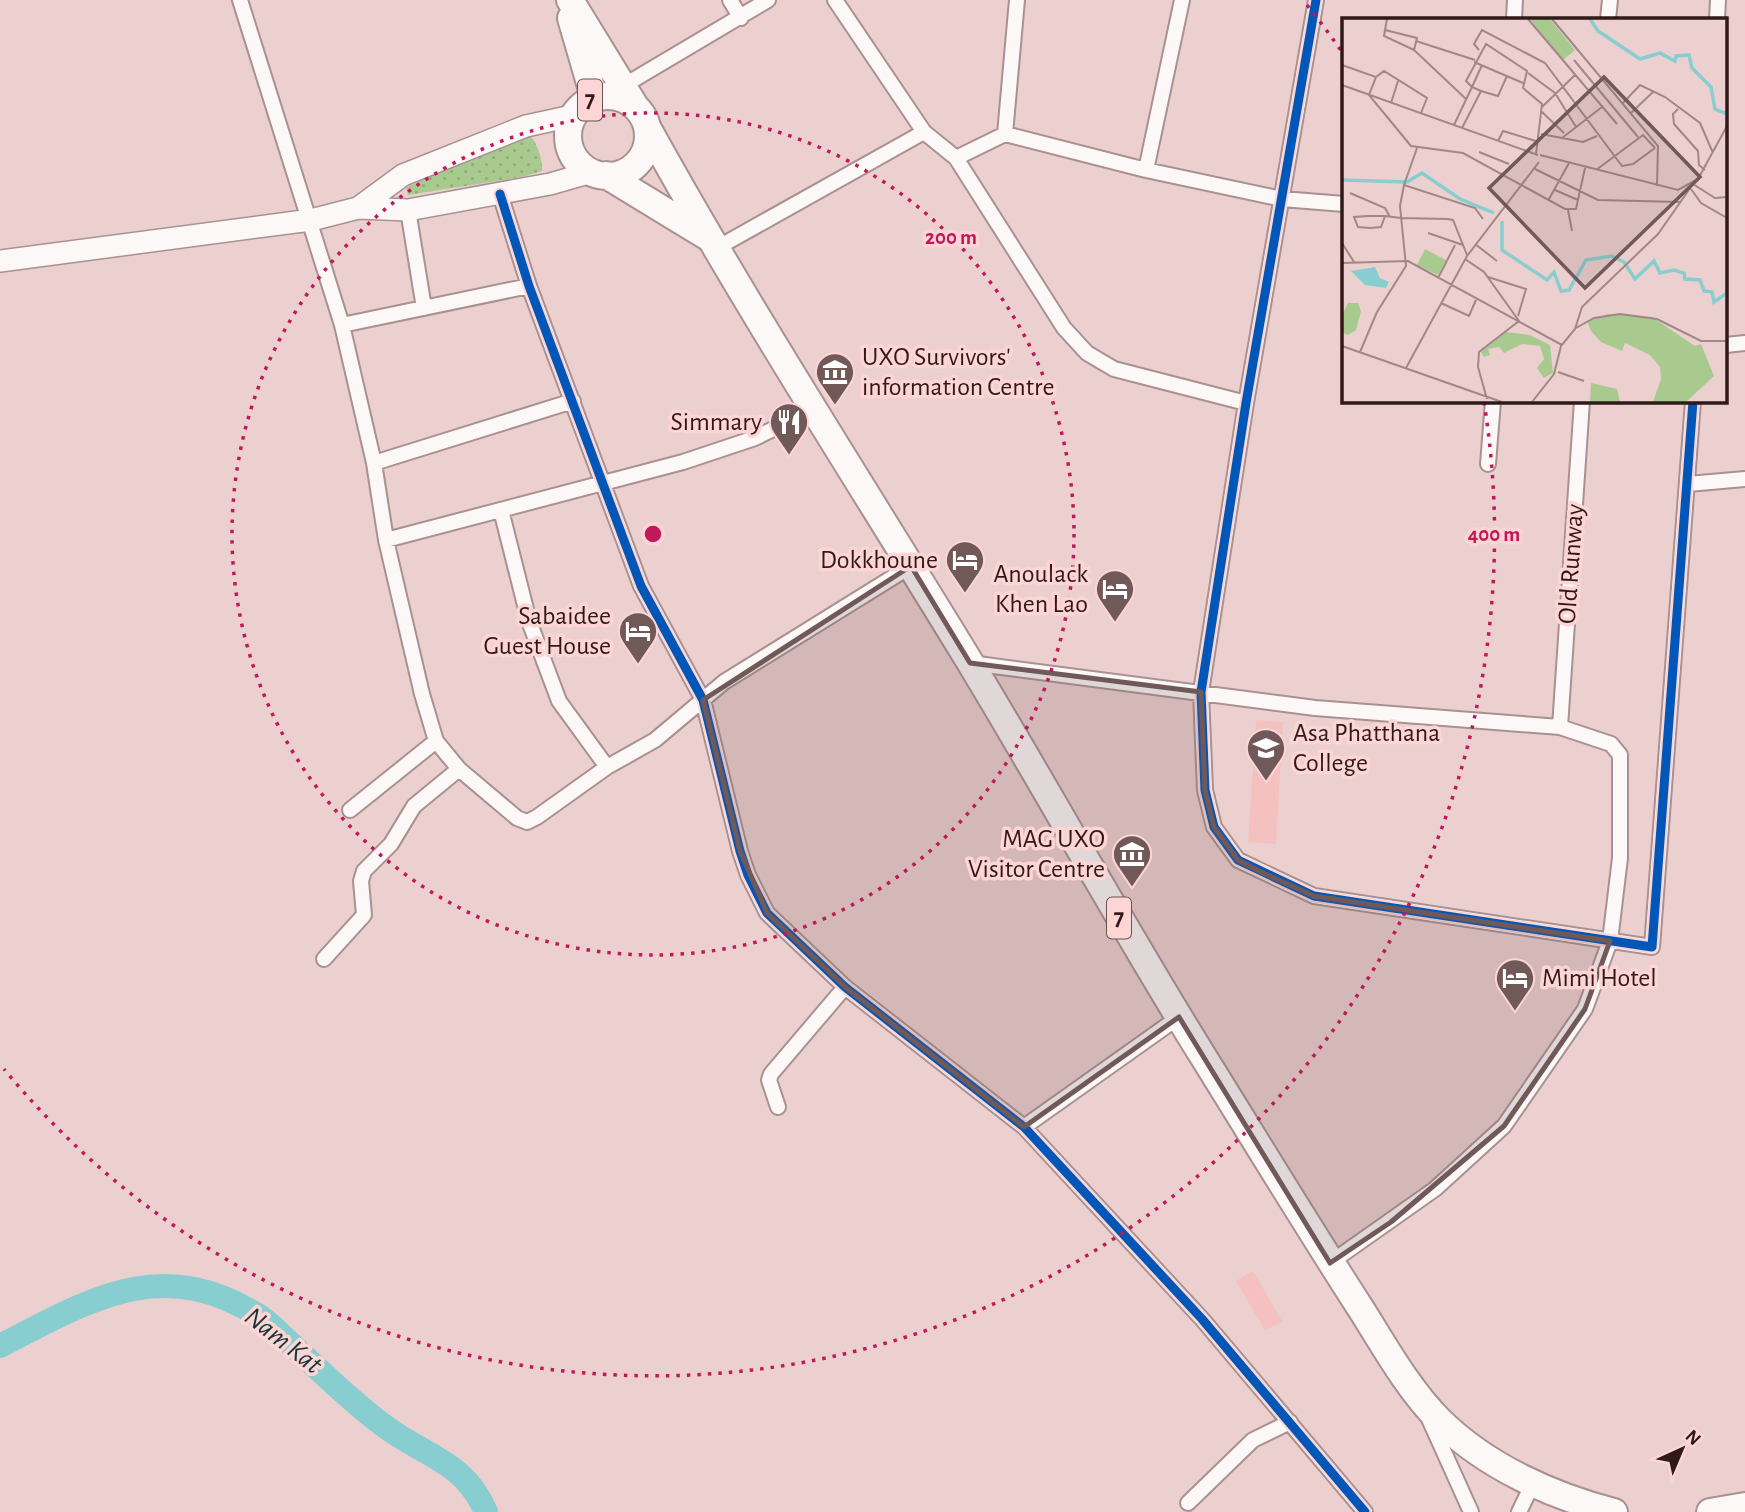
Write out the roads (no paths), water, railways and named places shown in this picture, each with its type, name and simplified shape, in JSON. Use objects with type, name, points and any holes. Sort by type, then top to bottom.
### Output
[{"type":"highway","name":"7","points":[[568,0],[594,97]]},
{"type":"highway","name":"7","points":[[568,0],[635,106],[711,243],[971,663],[1179,1017],[1331,1263],[1421,1400],[1473,1448],[1532,1483],[1577,1502],[1614,1512]]},
{"type":"highway","name":"7","points":[[635,106],[611,95],[594,97],[572,116],[568,144],[576,161],[711,243]]},
{"type":"highway","points":[[599,174],[627,173],[640,159],[647,144],[635,106]]},
{"type":"highway","points":[[1710,1512],[1745,1506]]},
{"type":"street","points":[[240,0],[342,325],[374,463],[386,540],[422,694],[436,741],[459,769],[517,818],[527,822],[607,767],[655,740],[724,682],[911,566]]},
{"type":"street","points":[[730,0],[740,18]]},
{"type":"street","points":[[635,106],[740,18],[768,0]]},
{"type":"street","points":[[835,0],[924,132],[956,158],[1064,328],[1087,354],[1114,369],[1245,403]]},
{"type":"street","points":[[1005,134],[1017,0]]},
{"type":"street","points":[[1146,170],[1182,0]]},
{"type":"street","points":[[1316,0],[1245,403],[1202,692],[1205,790],[1214,827],[1238,860],[1314,896],[1652,947],[1693,402]]},
{"type":"street","points":[[1514,18],[1515,0]]},
{"type":"street","points":[[1608,18],[1610,0]]},
{"type":"street","points":[[1717,18],[1718,0]]},
{"type":"street","points":[[358,208],[403,175],[526,126],[572,116]]},
{"type":"street","points":[[711,243],[924,132]]},
{"type":"street","points":[[956,158],[1005,134],[1146,170],[1282,199],[1342,204]]},
{"type":"street","points":[[0,261],[311,220],[358,208],[408,210],[599,174]]},
{"type":"street","points":[[500,194],[529,286],[641,586],[703,700],[748,875],[767,913],[845,987],[1024,1127],[1202,1319],[1365,1512]]},
{"type":"street","points":[[408,210],[425,308]]},
{"type":"street","points":[[342,325],[529,286]]},
{"type":"street","points":[[374,463],[573,401]]},
{"type":"street","points":[[1488,464],[1493,402]]},
{"type":"street","name":"Old Runway","points":[[1560,727],[1582,402]]},
{"type":"street","points":[[386,540],[602,481],[684,462],[755,438],[814,409]]},
{"type":"street","points":[[1688,484],[1745,479]]},
{"type":"street","points":[[501,510],[529,621],[559,701],[607,767]]},
{"type":"street","points":[[971,663],[1315,708],[1560,727],[1611,744],[1620,755],[1619,858],[1610,941],[1585,1009],[1504,1126],[1435,1189],[1331,1263]]},
{"type":"street","points":[[350,810],[436,741]]},
{"type":"street","points":[[324,959],[364,915],[361,881],[364,872],[391,844],[414,806],[459,769]]},
{"type":"street","points":[[778,1107],[769,1080],[771,1074],[845,987]]},
{"type":"street","points":[[1024,1127],[1179,1017]]},
{"type":"street","points":[[1421,1400],[1471,1512]]},
{"type":"street","points":[[1188,1503],[1253,1440],[1290,1422]]},
{"type":"street","points":[[1519,1512],[1532,1483]]},
{"type":"waterway","name":"Nam Kat","points":[[0,1346],[65,1313],[126,1290],[158,1286],[190,1288],[223,1298],[259,1316],[383,1425],[454,1470],[477,1495],[486,1512]]},
{"type":"place","name":"UXO Survivors' information Centre","points":[[835,406]]},
{"type":"place","name":"Simmary","points":[[789,456]]},
{"type":"place","name":"Dokkhoune","points":[[965,594]]},
{"type":"place","name":"Anoulack Khen Lao","points":[[1115,623]]},
{"type":"place","name":"Sabaidee Guest House","points":[[638,665]]},
{"type":"place","name":"Asa Phatthana College","points":[[1266,782]]},
{"type":"place","name":"MAG UXO Visitor Centre","points":[[1132,888]]},
{"type":"place","name":"Mimi Hotel","points":[[1515,1012]]}]
